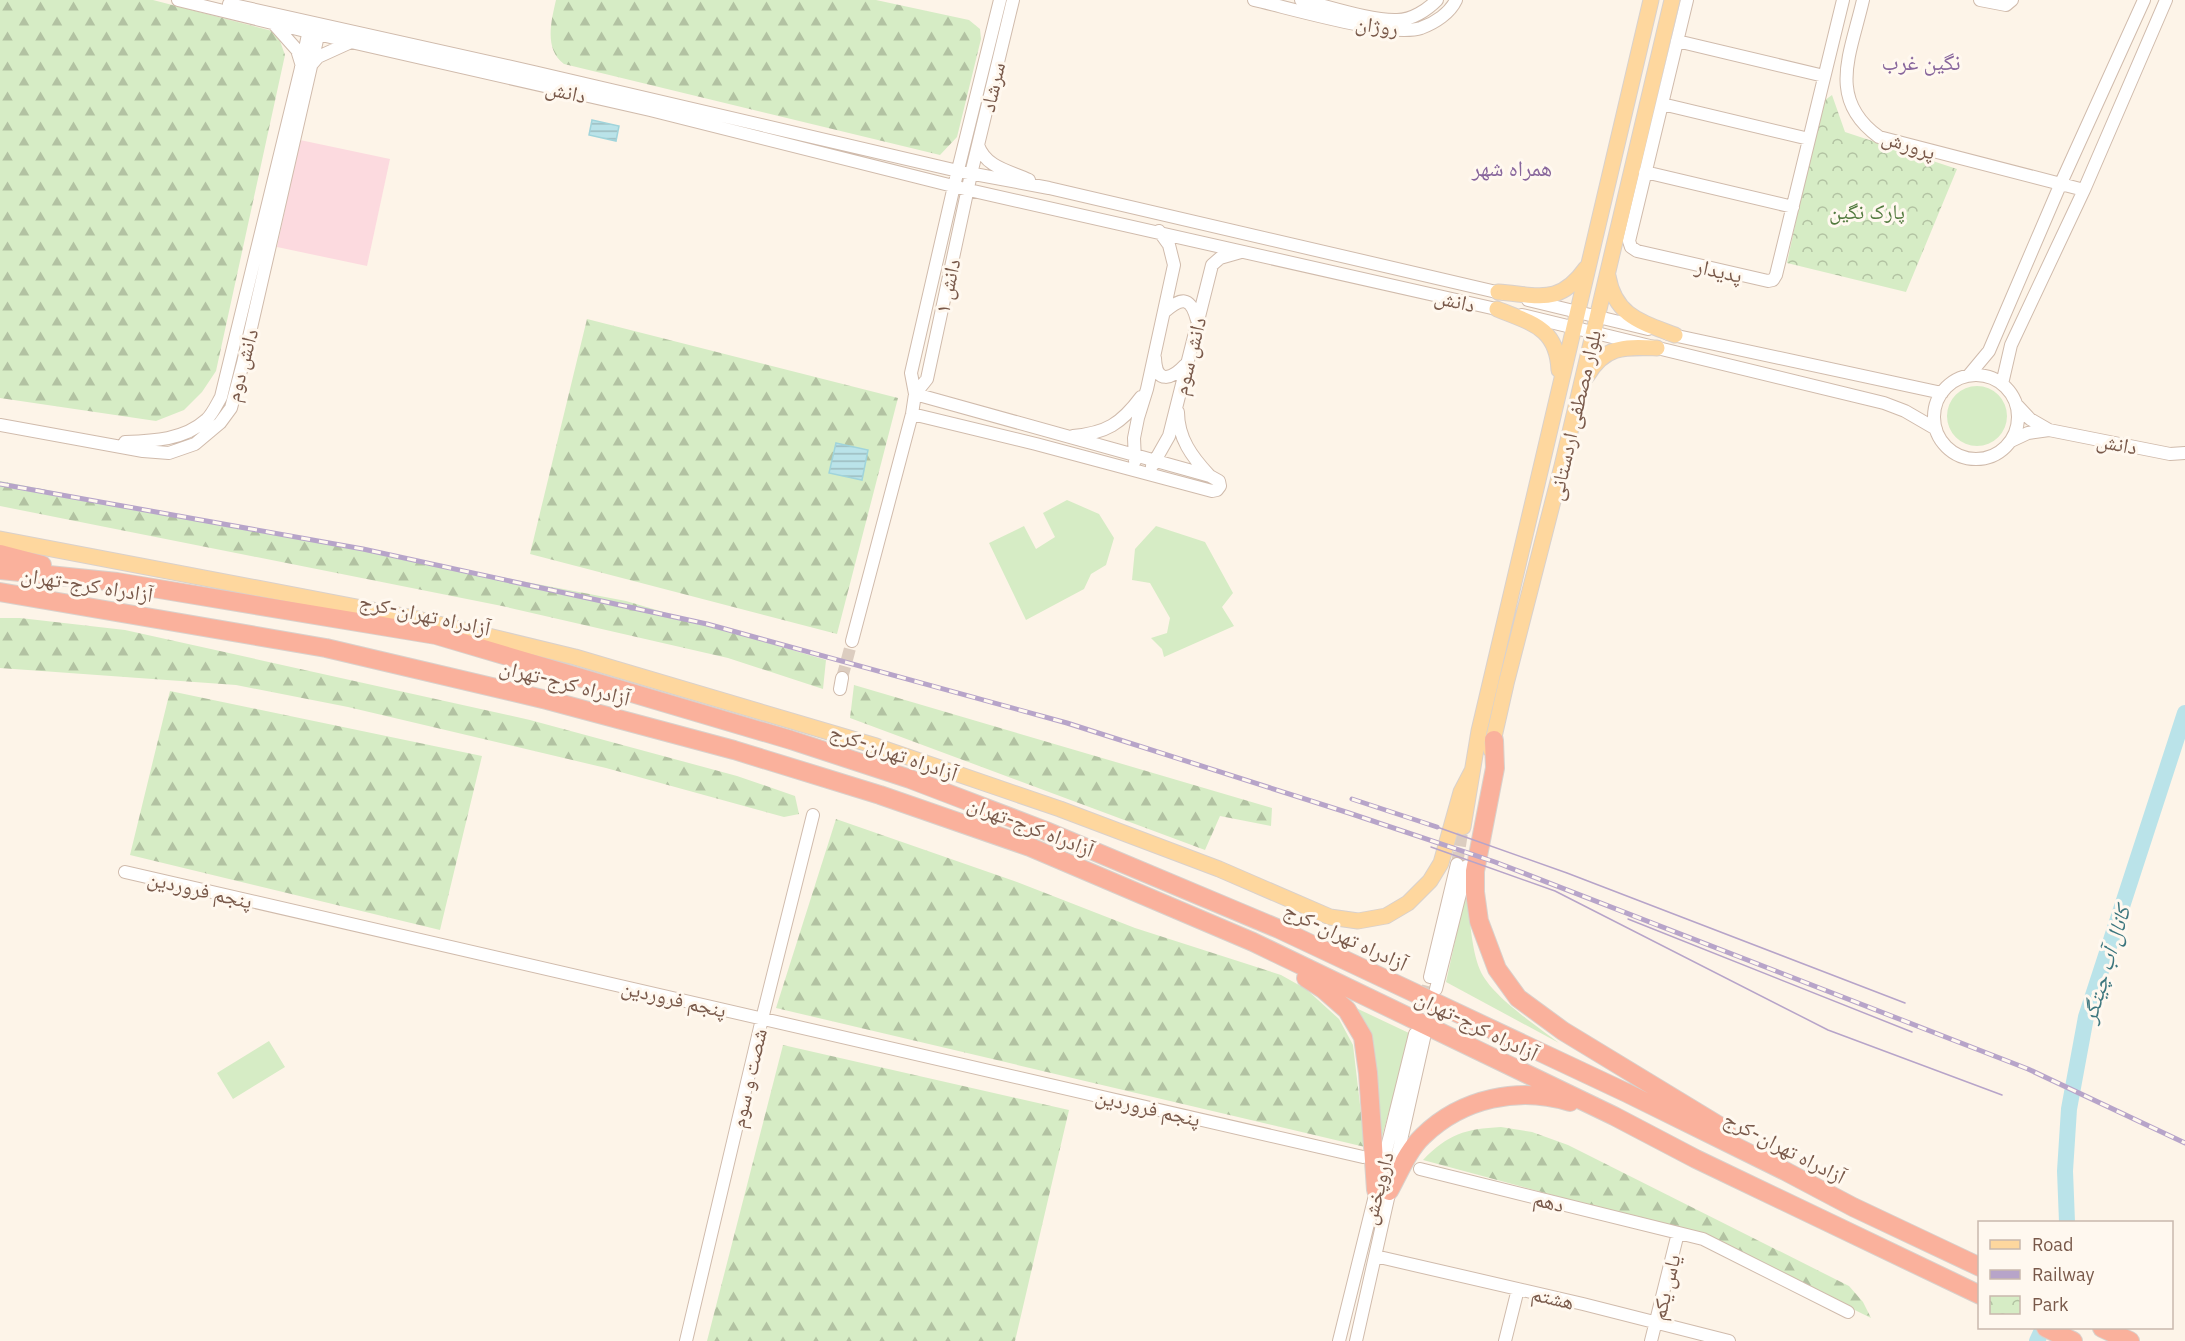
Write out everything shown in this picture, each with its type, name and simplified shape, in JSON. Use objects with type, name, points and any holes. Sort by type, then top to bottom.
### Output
[{"type":"highway","points":[[1,542],[117,582]]},
{"type":"highway","name":"آزادراه تهران-کرج","points":[[0,570],[117,582],[436,635],[791,740],[910,779],[1046,831],[1279,929],[1596,1078],[1853,1207],[1978,1266]]},
{"type":"highway","name":"آزادراه کرج-تهران","points":[[0,592],[326,648],[547,700],[734,750],[880,795],[1030,847],[1253,942],[1978,1294]]},
{"type":"highway","points":[[0,605],[39,608],[98,608]]},
{"type":"highway","points":[[1494,740],[1495,768],[1475,871],[1475,892],[1479,921],[1497,969],[1518,998],[1563,1031],[1710,1120],[1785,1171]]},
{"type":"highway","points":[[1253,942],[1323,989],[1347,1010],[1357,1024],[1363,1037],[1366,1054],[1383,1190]]},
{"type":"highway","points":[[1383,1190],[1422,1137],[1448,1116],[1477,1102],[1506,1095],[1534,1095],[1564,1100],[1614,1116]]},
{"type":"highway","points":[[2048,1329],[2072,1340]]},
{"type":"highway","points":[[2104,1329],[2130,1341]]},
{"type":"main road","name":"بلوار مصطفی اردستانی","points":[[1651,0],[1479,731],[1472,771],[1469,828],[1494,740],[1672,0]]},
{"type":"main road","points":[[1596,236],[1598,242],[1604,246],[1610,244],[1614,238]]},
{"type":"main road","points":[[1498,292],[1549,296],[1560,294],[1572,285],[1589,263]]},
{"type":"main road","points":[[1607,272],[1613,295],[1626,313],[1641,322],[1675,335]]},
{"type":"main road","points":[[1497,309],[1535,325],[1549,335],[1558,352],[1558,391]]},
{"type":"main road","points":[[1579,392],[1594,364],[1606,354],[1623,347],[1657,348]]},
{"type":"main road","points":[[1,542],[409,617],[575,657],[876,746],[1060,809],[1219,869],[1330,917],[1358,921],[1386,915],[1408,903],[1430,881],[1441,863],[1461,792],[1472,771]]},
{"type":"street","name":"دانش","points":[[178,0],[273,23],[314,28],[351,42],[650,110],[969,190],[1497,309],[1675,335],[1942,393]]},
{"type":"street","name":"دانش","points":[[213,0],[314,28],[534,72],[971,174],[1049,189],[1498,292],[1577,320]]},
{"type":"street","name":"سرشاد","points":[[958,171],[1000,0]]},
{"type":"street","name":"سرشاد","points":[[971,174],[1013,0]]},
{"type":"street","name":"روژان","points":[[1254,0],[1398,20],[1427,10],[1437,0]]},
{"type":"street","name":"روژان","points":[[1301,0],[1328,12],[1374,27],[1398,30],[1419,29],[1435,22],[1452,7],[1456,0]]},
{"type":"street","name":"پدیدار","points":[[1687,0],[1629,241],[1631,247],[1637,251],[1768,281],[1773,280],[1776,275],[1843,0]]},
{"type":"street","name":"پرورش","points":[[1863,0],[1845,77],[1847,95],[1854,112],[1866,128],[1879,137],[1902,144],[2084,190]]},
{"type":"street","points":[[1980,0],[2006,5],[2012,0]]},
{"type":"street","points":[[1969,375],[1989,351],[2061,183],[2144,0]]},
{"type":"street","points":[[2002,384],[2011,345],[2084,190],[2166,0]]},
{"type":"street","points":[[273,23],[297,50],[306,68],[318,57],[351,42]]},
{"type":"street","name":"دانش دوم","points":[[0,425],[103,442],[149,441],[181,436],[207,420],[221,397],[306,68],[314,28]]},
{"type":"street","points":[[1677,41],[1824,76]]},
{"type":"street","points":[[1662,104],[1809,139]]},
{"type":"street","points":[[978,145],[981,154],[993,165],[1049,189]]},
{"type":"street","name":"دانش ۱","points":[[852,641],[912,414],[915,394],[911,373],[958,171]]},
{"type":"street","points":[[1645,172],[1792,207]]},
{"type":"street","name":"دانش ۱","points":[[915,394],[927,379],[971,174]]},
{"type":"street","name":"دانش سوم","points":[[1159,231],[1169,245],[1174,265],[1147,389],[1136,428],[1135,456],[1141,473],[1154,460],[1169,436],[1212,265],[1220,258],[1242,252]]},
{"type":"street","points":[[1164,312],[1179,301],[1187,302],[1193,307],[1197,321]]},
{"type":"street","name":"دانش","points":[[1595,324],[1657,348],[1884,403],[1905,411],[1936,429]]},
{"type":"street","points":[[1154,354],[1157,371],[1165,377],[1170,378],[1176,375],[1186,364]]},
{"type":"street","points":[[1969,375],[1992,378],[2002,384],[2011,393],[2019,416],[2017,429],[2011,441],[2001,451],[1989,457],[1976,459],[1963,457],[1951,450],[1942,441],[1936,429],[1935,410],[1942,393],[1949,384],[1969,375]]},
{"type":"street","points":[[1067,437],[1105,431],[1131,411],[1147,389]]},
{"type":"street","points":[[912,414],[1212,491],[1217,490],[1220,486],[1219,481],[1210,476],[915,394]]},
{"type":"street","points":[[1179,397],[1178,420],[1190,455],[1210,476]]},
{"type":"street","points":[[2016,404],[2030,419],[2049,430]]},
{"type":"street","name":"دانش","points":[[2049,430],[2170,454],[2185,453]]},
{"type":"street","points":[[2011,441],[2028,433],[2049,430]]},
{"type":"street","name":"شصت و سوم","points":[[686,1341],[813,815]]},
{"type":"street","points":[[1432,988],[1462,865]]},
{"type":"street","name":"پنجم فروردین","points":[[125,872],[1363,1156]]},
{"type":"street","name":"داروپخش","points":[[1340,1341],[1383,1190],[1420,1036]]},
{"type":"street","name":"دهم","points":[[1420,1169],[1703,1239],[1848,1312]]},
{"type":"street","name":"داروپخش","points":[[1356,1341],[1375,1256],[1383,1190]]},
{"type":"street","name":"یاس یکم","points":[[1651,1341],[1678,1233]]},
{"type":"street","name":"هشتم","points":[[1375,1256],[1730,1341]]},
{"type":"street","points":[[1505,1341],[1518,1289]]},
{"type":"shaded area","points":[[300,140],[390,159],[367,266],[277,247]]},
{"type":"green space","points":[[0,0],[153,0],[272,31],[280,41],[285,55],[216,371],[202,392],[184,410],[156,421],[0,398]]},
{"type":"green space","points":[[556,0],[876,0],[969,20],[980,29],[981,39],[957,137],[940,155],[564,64],[558,58],[551,43],[551,26]]},
{"type":"green space","name":"پارک نگین","points":[[1832,95],[1845,132],[1957,169],[1906,292],[1787,263],[1821,103]]},
{"type":"green space","points":[[587,319],[898,398],[837,634],[530,554]]},
{"type":"green space","points":[[1977,386],[1998,395],[2007,416],[1998,437],[1977,446],[1956,437],[1947,416],[1956,395]]},
{"type":"green space","points":[[0,481],[626,601],[826,660],[823,689],[728,658],[502,606],[0,506]]},
{"type":"green space","points":[[1067,500],[1099,514],[1114,538],[1106,565],[1091,574],[1084,589],[1026,620],[989,543],[1024,526],[1036,549],[1055,537],[1043,513]]},
{"type":"green space","points":[[1156,526],[1205,542],[1233,593],[1222,607],[1234,626],[1164,657],[1162,649],[1151,638],[1167,633],[1170,618],[1150,583],[1132,580],[1135,549]]},
{"type":"green space","points":[[0,618],[20,618],[125,630],[530,720],[737,776],[795,796],[799,814],[784,817],[606,768],[348,707],[236,685],[0,668]]},
{"type":"green space","points":[[854,685],[1272,808],[1271,826],[1220,816],[1205,850],[850,718]]},
{"type":"green space","points":[[170,691],[482,756],[440,930],[130,855]]},
{"type":"green space","points":[[836,819],[1017,882],[1135,928],[1281,975],[1306,989],[1339,1019],[1353,1045],[1365,1147],[776,1008]]},
{"type":"green space","points":[[1467,887],[1474,951],[1480,970],[1504,1000],[1559,1043],[1446,982]]},
{"type":"green space","points":[[1356,1008],[1411,1034],[1381,1140]]},
{"type":"green space","points":[[269,1041],[285,1067],[233,1099],[217,1073]]},
{"type":"green space","points":[[783,1045],[1069,1110],[1015,1341],[707,1341]]},
{"type":"green space","points":[[1501,1127],[1532,1132],[1568,1145],[1849,1286],[1863,1302],[1871,1318],[1704,1236],[1423,1160],[1441,1144],[1458,1134],[1477,1129]]},
{"type":"water","points":[[592,120],[619,126],[616,141],[589,135]]},
{"type":"water","points":[[836,443],[868,450],[862,480],[829,473]]},
{"type":"waterway","name":"کانال آب چیتگر","points":[[2067,1221],[2065,1171],[2069,1109],[2086,1017],[2185,713]]},
{"type":"waterway","name":"کانال آب چیتگر","points":[[2037,1341],[2043,1329]]},
{"type":"tunnel","points":[[842,678],[852,641]]},
{"type":"tunnel","points":[[1457,864],[1463,827]]},
{"type":"tunnel","points":[[1417,1029],[1428,986]]},
{"type":"tram line","points":[[1437,827],[1567,873],[1905,1003]]},
{"type":"tram line","points":[[1431,847],[1555,891],[1828,1030],[2002,1095]]},
{"type":"tram line","points":[[1628,919],[1912,1032]]},
{"type":"railway","points":[[0,484],[363,549],[707,624],[1067,723],[1495,862],[2028,1069],[2185,1143]]},
{"type":"railway","points":[[1352,799],[1437,827]]},
{"type":"district","name":"نگین غرب","points":[[1921,61]]},
{"type":"district","name":"همراه شهر","points":[[1512,167]]}]
